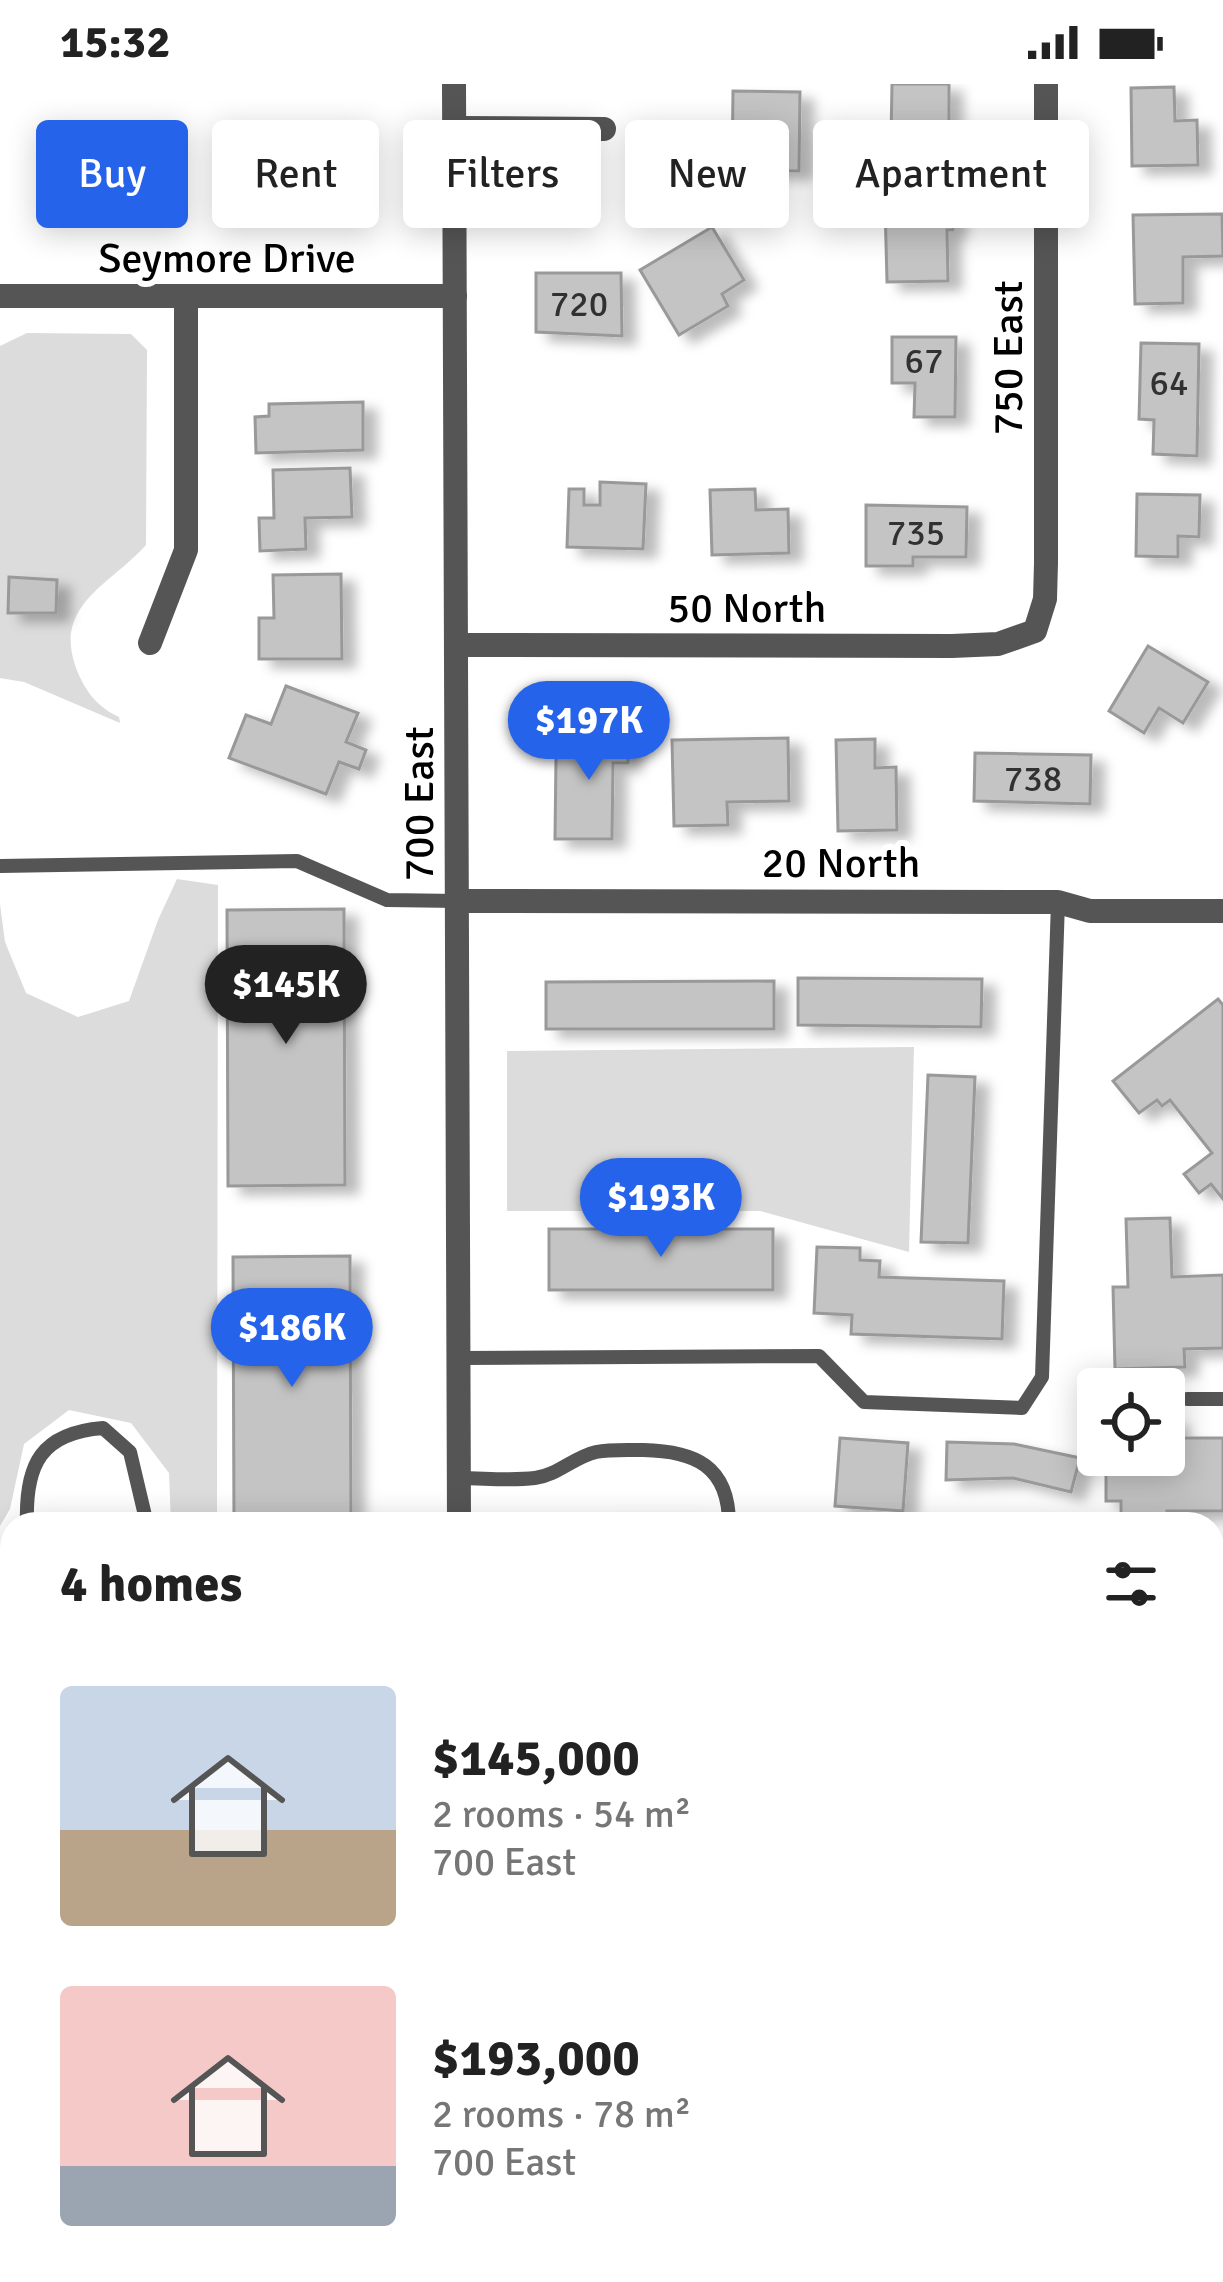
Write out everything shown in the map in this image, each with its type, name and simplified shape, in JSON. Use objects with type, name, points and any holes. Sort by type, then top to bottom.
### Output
[{"type":"street","name":"700 East","points":[[454,84],[454,120]]},
{"type":"street","name":"750 East","points":[[1035,631],[1045,599],[1046,563],[1046,84]]},
{"type":"street","name":"700 East","points":[[455,228],[459,1512]]},
{"type":"street","name":"Seymore Drive","points":[[0,296],[455,296]]},
{"type":"street","points":[[150,643],[186,550],[187,296]]},
{"type":"street","name":"50 North","points":[[456,645],[952,646],[998,644],[1035,631]]},
{"type":"street","name":"20 North","points":[[458,901],[1058,902],[1090,911],[1223,911]]},
{"type":"lane","points":[[0,866],[297,861],[387,900],[458,901]]},
{"type":"lane","points":[[460,1358],[819,1356],[864,1402],[1022,1408],[1042,1377],[1058,902]]},
{"type":"lane","points":[[1187,1399],[1223,1399]]},
{"type":"lane","points":[[27,1512],[26,1495],[41,1450],[72,1430],[103,1427],[130,1452],[144,1512]]},
{"type":"lane","points":[[460,1478],[538,1478],[594,1452],[655,1450],[688,1455],[705,1464],[718,1478],[729,1512]]},
{"type":"shaded area","points":[[27,333],[131,334],[147,350],[146,545],[89,598],[72,628],[71,646],[80,676],[93,697],[119,717],[120,723],[24,682],[0,678],[0,346]]},
{"type":"shaded area","points":[[177,879],[218,885],[217,1512],[171,1512],[169,1473],[131,1423],[69,1410],[24,1444],[10,1509],[0,1512],[0,904],[5,942],[26,993],[78,1017],[129,1001]]},
{"type":"shaded area","points":[[914,1047],[909,1252],[760,1211],[507,1211],[507,1051]]},
{"type":"building","points":[[892,84],[949,84],[949,120],[891,120]]},
{"type":"building","points":[[1174,87],[1175,121],[1197,120],[1198,165],[1132,166],[1131,88]]},
{"type":"building","points":[[733,91],[800,92],[799,171],[789,171],[789,120],[733,120]]},
{"type":"building","points":[[1222,214],[1223,256],[1183,257],[1183,303],[1135,304],[1133,215]]},
{"type":"building","points":[[713,228],[744,280],[722,294],[728,306],[679,335],[640,270]]},
{"type":"building","points":[[886,228],[953,228],[947,230],[948,281],[887,282]]},
{"type":"building","points":[[536,273],[621,273],[622,336],[536,332]]},
{"type":"building","points":[[892,337],[956,337],[955,417],[914,417],[915,383],[892,383]]},
{"type":"building","points":[[1141,343],[1199,344],[1197,456],[1153,454],[1154,420],[1139,419]]},
{"type":"building","points":[[363,402],[363,450],[256,453],[255,417],[269,416],[269,404]]},
{"type":"building","points":[[350,468],[352,517],[305,518],[306,549],[260,551],[259,518],[274,518],[273,470]]},
{"type":"building","points":[[600,482],[646,484],[643,549],[567,547],[569,489],[584,489],[584,505],[600,505]]},
{"type":"building","points":[[755,489],[756,510],[788,509],[789,553],[712,555],[710,490]]},
{"type":"building","points":[[1137,494],[1200,495],[1199,537],[1178,536],[1178,557],[1136,556]]},
{"type":"building","points":[[866,505],[967,507],[966,557],[913,557],[913,566],[866,566]]},
{"type":"building","points":[[341,574],[342,659],[259,659],[259,618],[274,618],[273,575]]},
{"type":"building","points":[[9,577],[57,580],[56,613],[8,613]]},
{"type":"building","points":[[1148,646],[1208,682],[1183,723],[1159,708],[1144,733],[1109,711]]},
{"type":"building","points":[[286,686],[358,713],[346,742],[366,750],[359,769],[339,762],[326,794],[229,758],[246,715],[271,724]]},
{"type":"building","points":[[573,727],[629,727],[628,763],[613,763],[612,839],[555,839],[556,756],[572,757]]},
{"type":"building","points":[[788,738],[789,801],[727,802],[728,825],[674,826],[672,740]]},
{"type":"building","points":[[875,739],[875,768],[896,767],[897,830],[838,831],[836,740]]},
{"type":"building","points":[[975,753],[1091,755],[1090,804],[974,801]]},
{"type":"building","points":[[344,909],[345,1185],[228,1186],[227,910]]},
{"type":"building","points":[[798,978],[982,979],[981,1027],[798,1025]]},
{"type":"building","points":[[774,981],[774,1029],[546,1029],[546,982]]},
{"type":"building","points":[[1218,999],[1223,1005],[1223,1199],[1211,1184],[1199,1193],[1184,1174],[1212,1153],[1170,1100],[1162,1106],[1157,1100],[1139,1113],[1113,1081]]},
{"type":"building","points":[[928,1075],[975,1077],[968,1243],[921,1242]]},
{"type":"building","points":[[1170,1218],[1172,1277],[1223,1275],[1223,1348],[1184,1349],[1185,1367],[1115,1368],[1113,1287],[1128,1287],[1126,1219]]},
{"type":"building","points":[[549,1229],[773,1229],[773,1290],[549,1290]]},
{"type":"building","points":[[817,1247],[860,1248],[860,1260],[880,1261],[879,1277],[1004,1281],[1002,1339],[851,1334],[852,1315],[814,1313]]},
{"type":"building","points":[[350,1256],[351,1512],[234,1512],[233,1257]]},
{"type":"building","points":[[840,1438],[908,1443],[903,1511],[835,1506]]},
{"type":"building","points":[[1185,1438],[1223,1438],[1223,1511],[1121,1512],[1121,1501],[1106,1501],[1106,1476],[1185,1476]]},
{"type":"building","points":[[947,1442],[1014,1444],[1077,1457],[1071,1492],[1013,1478],[946,1480]]}]
